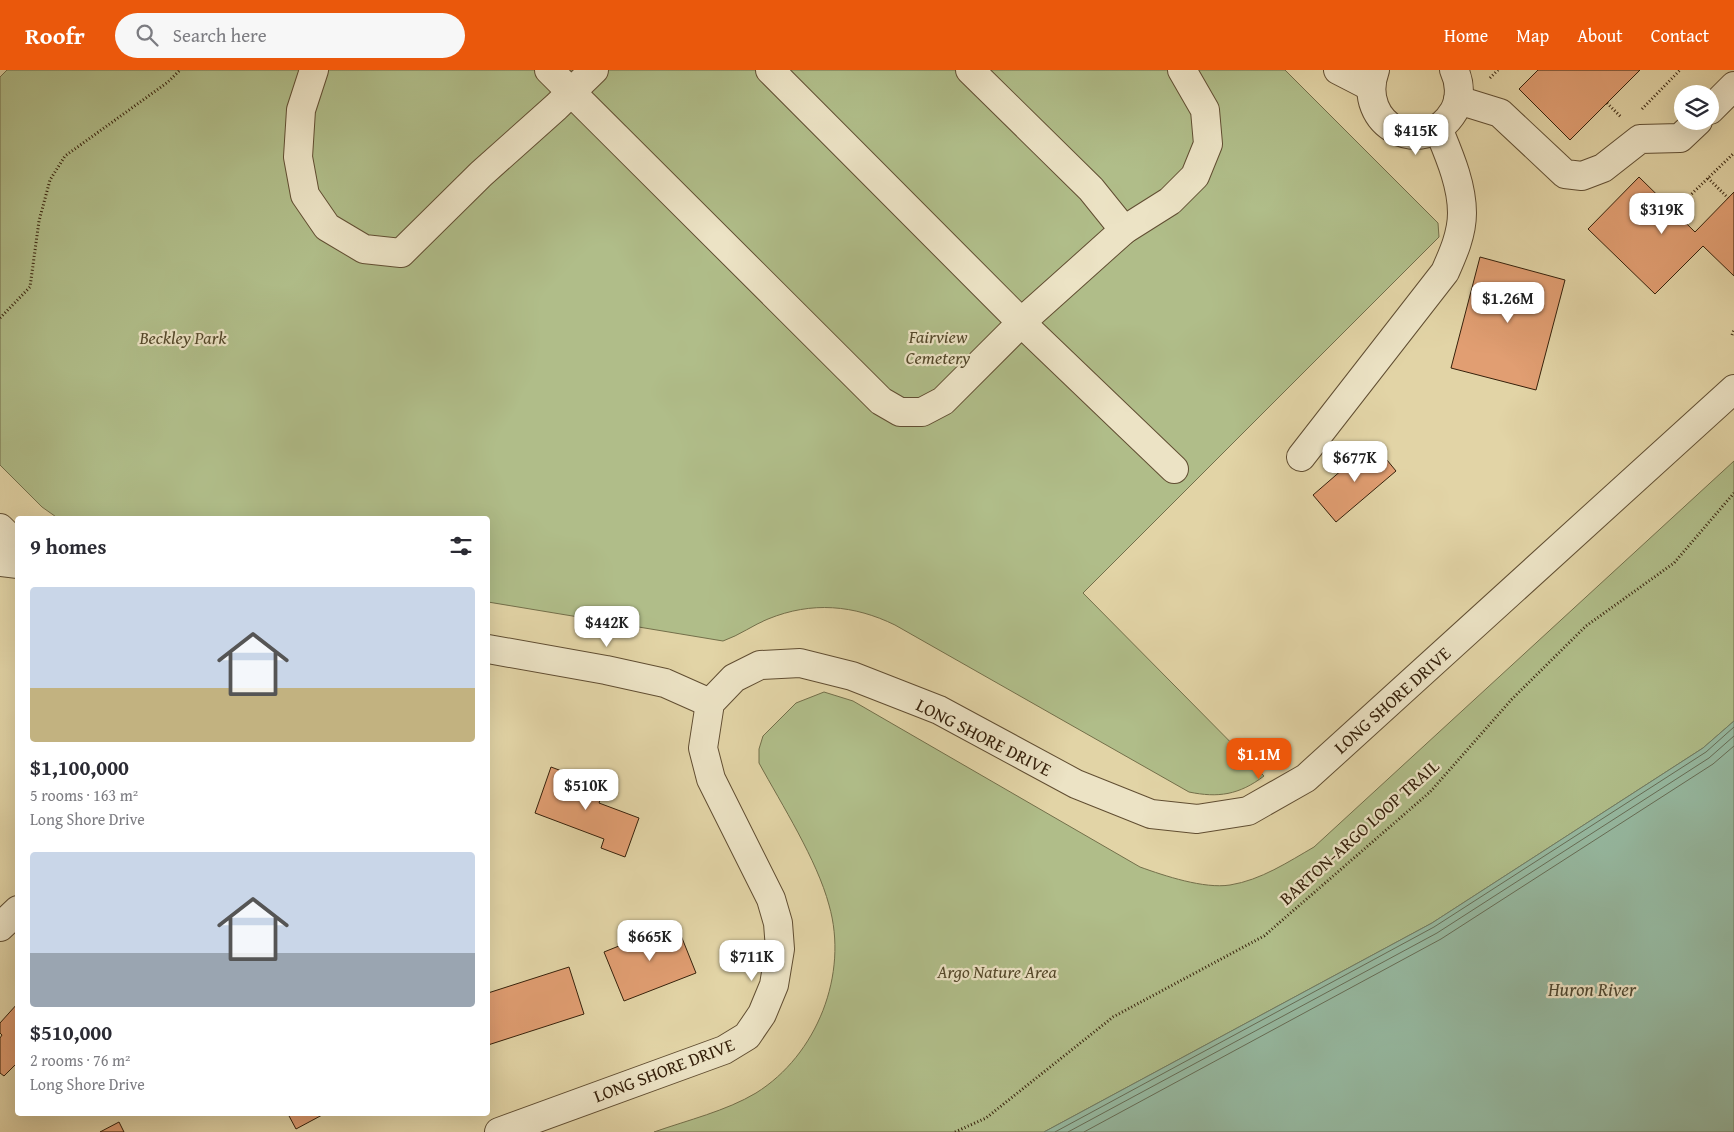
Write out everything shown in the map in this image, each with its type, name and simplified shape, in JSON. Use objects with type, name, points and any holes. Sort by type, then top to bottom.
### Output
[{"type":"street","points":[[314,70],[301,110],[298,157],[305,195],[327,227],[364,249],[401,253],[480,174],[594,70]]},
{"type":"street","points":[[549,70],[882,401],[900,412],[922,412],[943,401],[1022,322],[1124,230],[1170,201],[1196,176],[1208,144],[1205,110],[1182,70]]},
{"type":"street","points":[[770,70],[1022,322],[1174,469]]},
{"type":"street","points":[[970,70],[1090,189],[1124,230]]},
{"type":"street","points":[[1338,70],[1373,78],[1370,96],[1375,110],[1383,122],[1395,130],[1417,134],[1438,128],[1449,119],[1458,100],[1458,77],[1454,70]]},
{"type":"street","points":[[1719,101],[1734,86]]},
{"type":"street","points":[[1458,100],[1500,113],[1565,174],[1582,176],[1603,168],[1640,139],[1680,138],[1688,130]]},
{"type":"street","points":[[1301,457],[1445,272],[1457,243],[1462,213],[1457,179],[1438,128]]},
{"type":"street","name":"LONG SHORE DRIVE","points":[[499,1132],[724,1050],[747,1036],[762,1014],[774,984],[780,949],[778,923],[772,899],[711,779],[703,748],[710,703],[734,678],[760,665],[800,663],[852,676],[939,710],[1076,784],[1150,814],[1197,820],[1248,811],[1306,778],[1734,389]]},
{"type":"street","points":[[0,528],[15,543]]},
{"type":"street","points":[[0,562],[15,564]]},
{"type":"street","points":[[490,649],[606,670],[665,683],[710,703]]},
{"type":"street","points":[[0,927],[15,913]]},
{"type":"path","points":[[0,318],[30,287],[40,222],[50,180],[66,156],[168,82],[180,70]]},
{"type":"path","points":[[1607,103],[1628,124]]},
{"type":"path","points":[[1674,211],[1734,153]]},
{"type":"path","points":[[1708,178],[1728,198]]},
{"type":"path","points":[[1732,335],[1734,330]]},
{"type":"path","name":"BARTON-ARGO LOOP TRAIL","points":[[955,1132],[986,1118],[1113,1017],[1264,936],[1430,792],[1512,699],[1586,626],[1674,563],[1734,493]]},
{"type":"green space","name":"Fairview Cemetery","points":[[7,70],[1285,70],[1438,223],[1439,237],[1083,593],[1264,776],[1237,791],[1219,795],[1200,794],[1189,792],[895,625],[864,613],[833,608],[817,608],[784,613],[723,641],[490,602],[490,516],[55,516],[42,507],[0,465],[0,77]]},
{"type":"green space","name":"Argo Nature Area","points":[[1734,461],[1734,721],[1703,748],[1432,923],[1044,1132],[654,1132],[720,1110],[756,1093],[777,1077],[796,1057],[811,1035],[823,1011],[831,985],[835,958],[834,931],[829,905],[808,851],[759,763],[759,749],[763,736],[796,703],[824,692],[853,701],[1140,867],[1173,878],[1208,885],[1220,886],[1241,883],[1274,870],[1314,847]]},
{"type":"water","name":"Huron River","points":[[1734,721],[1734,1132],[1044,1132],[1432,923],[1703,748]]},
{"type":"building","points":[[1538,70],[1640,70],[1570,140],[1519,89]]},
{"type":"building","points":[[1639,177],[1695,232],[1734,192],[1734,276],[1703,246],[1655,294],[1588,229]]},
{"type":"building","points":[[1480,257],[1565,280],[1536,390],[1451,368]]},
{"type":"building","points":[[1373,443],[1396,471],[1336,522],[1313,495]]},
{"type":"building","points":[[551,767],[605,787],[599,803],[639,818],[625,857],[601,848],[604,839],[535,813]]},
{"type":"building","points":[[676,923],[696,973],[624,1001],[604,952]]},
{"type":"building","points":[[569,967],[584,1014],[490,1044],[490,992]]},
{"type":"building","points":[[15,1006],[15,1065],[4,1076],[0,1073],[0,1038],[2,1035],[0,1033],[0,1023]]},
{"type":"building","points":[[289,1116],[320,1116],[296,1129]]},
{"type":"building","points":[[119,1122],[124,1132],[100,1132]]},
{"type":"park label","name":"Beckley Park","points":[[183,337]]}]
